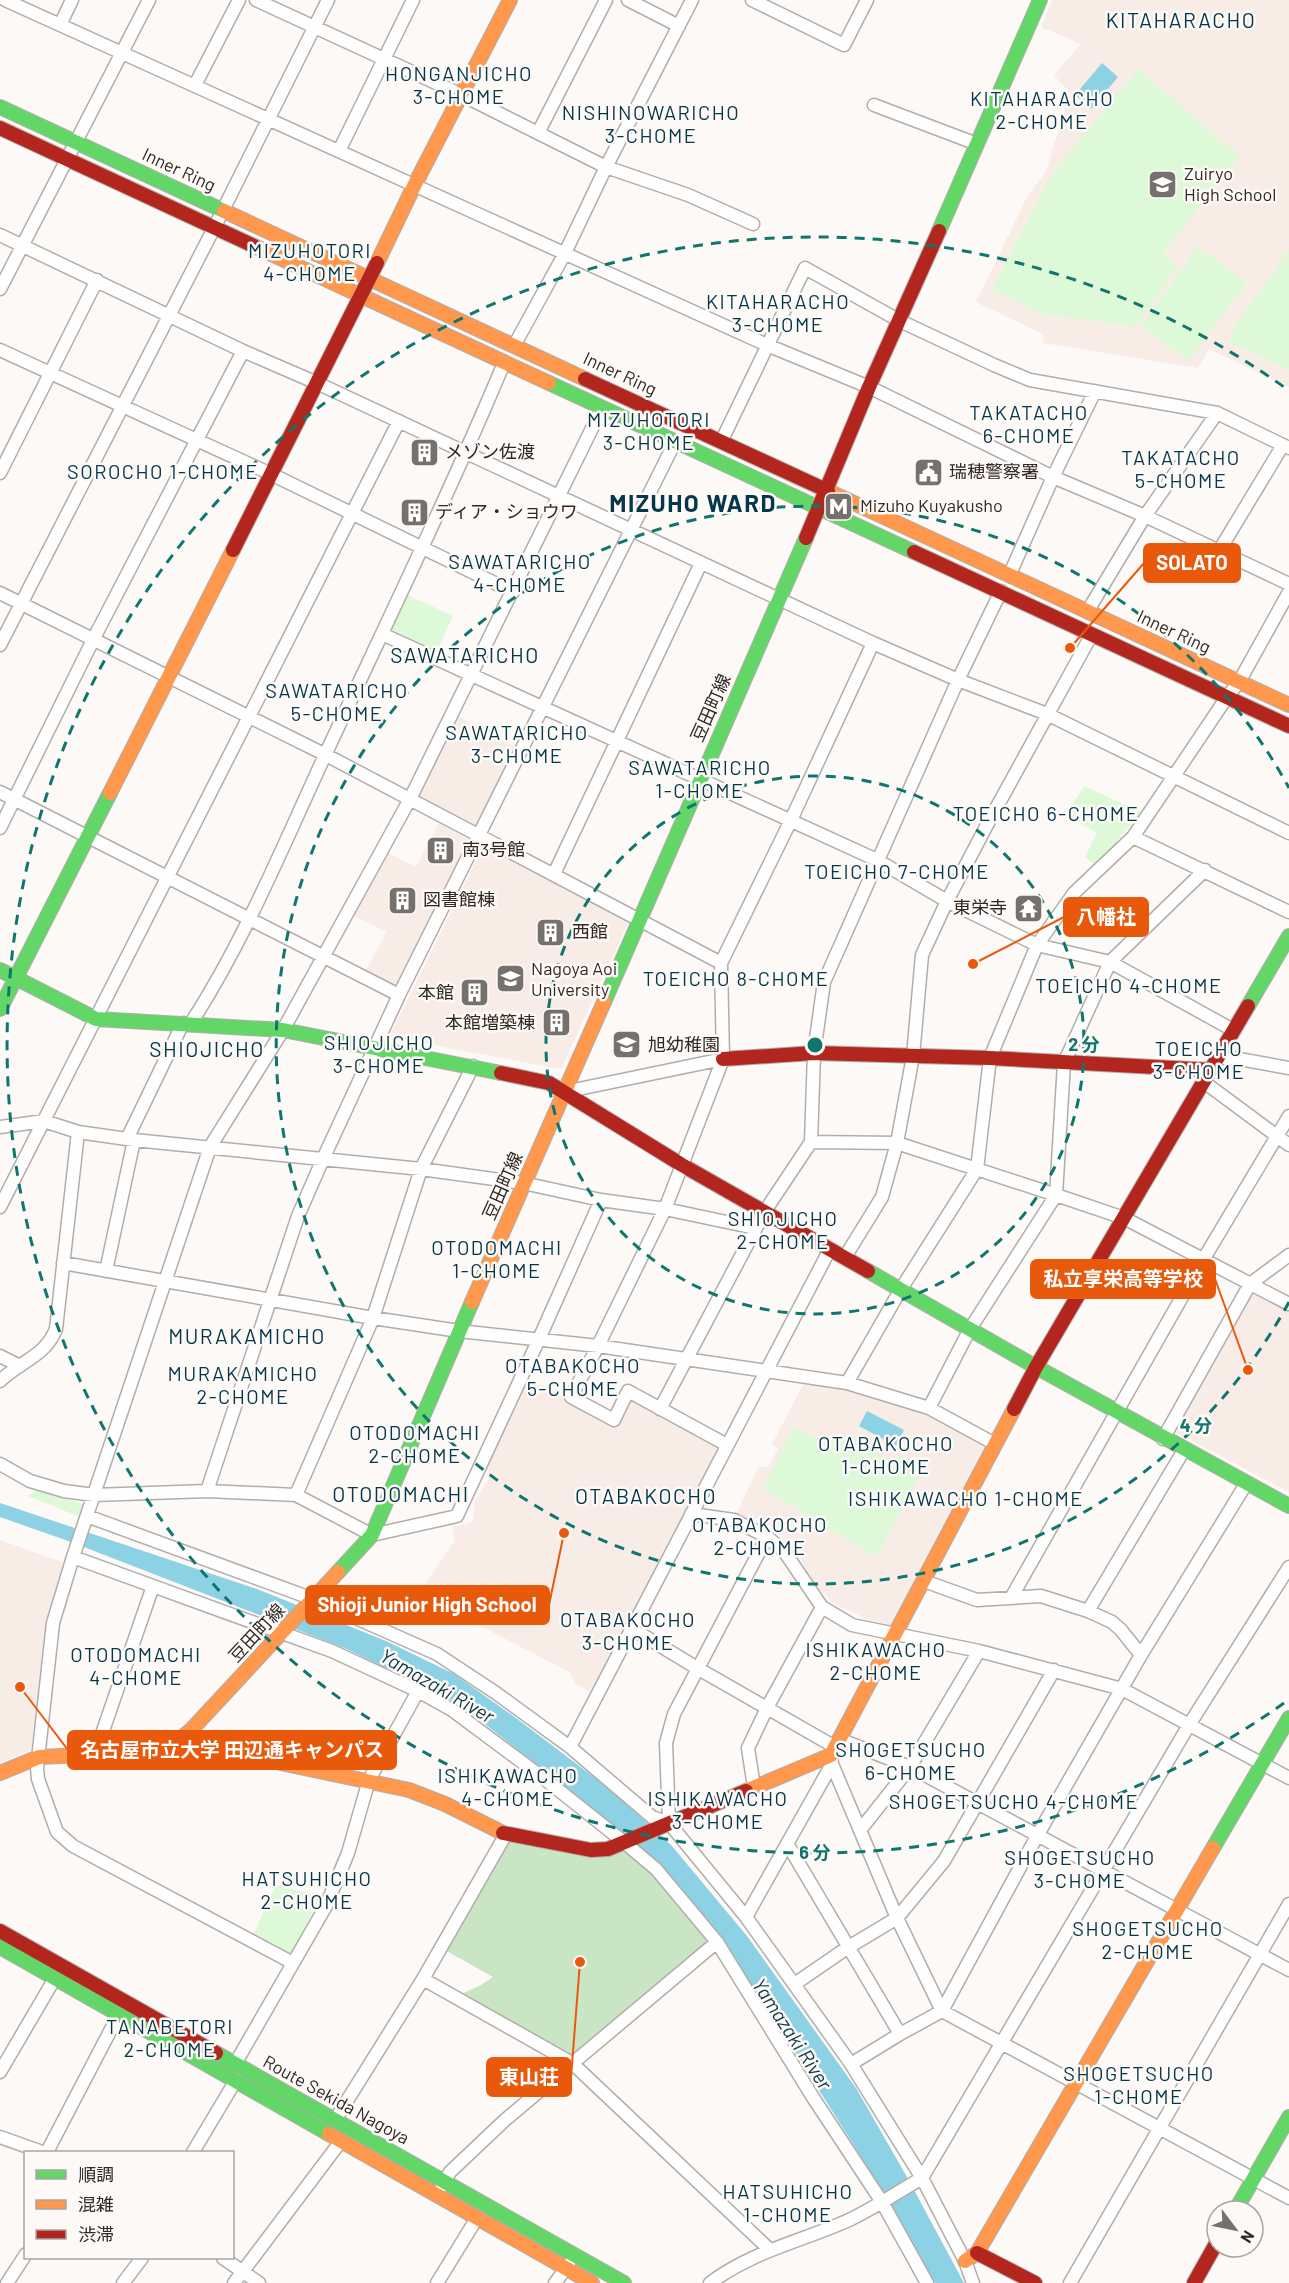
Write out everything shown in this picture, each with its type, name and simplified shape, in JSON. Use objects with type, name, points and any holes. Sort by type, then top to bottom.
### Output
[{"type":"street","points":[[5,0],[767,345],[869,387],[1053,477],[1145,516],[1289,584]]},
{"type":"street","points":[[60,25],[72,0]]},
{"type":"street","points":[[0,290],[149,0]]},
{"type":"street","points":[[195,85],[238,0]]},
{"type":"street","points":[[255,0],[462,95],[606,167],[688,195],[753,224]]},
{"type":"street","points":[[0,645],[223,211],[328,0]]},
{"type":"street","points":[[339,150],[413,0]]},
{"type":"street","points":[[0,1010],[362,294],[414,186],[510,0]]},
{"type":"street","points":[[538,133],[606,0]]},
{"type":"street","points":[[628,0],[679,26]]},
{"type":"street","points":[[515,344],[565,253],[606,167],[692,0]]},
{"type":"street","points":[[752,0],[778,6],[844,45],[867,0]]},
{"type":"street","name":"豆田町線","points":[[0,1773],[39,1757],[148,1752],[173,1745],[192,1729],[285,1631],[372,1535],[459,1331],[641,921],[700,778],[780,600],[869,387],[1040,0]]},
{"type":"street","points":[[874,105],[977,144]]},
{"type":"street","name":"Inner Ring","points":[[0,107],[369,276],[825,491],[1289,705]]},
{"type":"street","name":"Inner Ring","points":[[0,128],[1289,726]]},
{"type":"street","points":[[0,235],[170,314],[243,351],[399,421],[873,643],[958,680],[1047,714],[1289,833]]},
{"type":"street","points":[[721,442],[805,268],[900,321],[1030,380],[1217,414],[1286,447],[1219,551]]},
{"type":"street","points":[[0,474],[97,280]]},
{"type":"street","points":[[0,350],[271,474],[513,592]]},
{"type":"street","points":[[0,828],[93,640],[243,351]]},
{"type":"street","points":[[106,1271],[131,1139],[187,1023],[218,981],[249,920],[466,453],[504,363]]},
{"type":"street","points":[[1009,576],[1053,477],[1095,391]]},
{"type":"street","points":[[293,1963],[72,1846],[57,1832],[36,1768],[53,1623],[210,1147],[283,1030],[410,800],[602,408]]},
{"type":"street","points":[[1087,612],[1145,516],[1217,414]]},
{"type":"street","points":[[0,1207],[399,421]]},
{"type":"street","points":[[207,1491],[298,1216],[323,1159],[399,995],[675,442]]},
{"type":"street","points":[[554,874],[701,564]]},
{"type":"street","points":[[660,1409],[755,1228],[811,1142],[814,1053],[824,982],[958,680],[1001,591]]},
{"type":"street","points":[[847,1383],[901,1289],[977,1169],[990,1058],[1037,945],[1074,893],[1133,837],[1239,682],[1289,592]]},
{"type":"street","points":[[0,593],[326,755],[721,963]]},
{"type":"street","points":[[382,634],[877,860],[947,901],[1037,945],[1110,962],[1233,1030]]},
{"type":"street","points":[[845,1257],[882,1197],[897,1143],[913,1056],[922,956],[947,901],[1092,634]]},
{"type":"street","points":[[727,1445],[628,1392],[614,1420],[571,1396],[665,1209],[723,1059],[721,963],[791,820],[873,643]]},
{"type":"street","points":[[0,792],[399,995]]},
{"type":"street","points":[[1133,837],[1289,912]]},
{"type":"street","points":[[929,1408],[970,1329],[1056,1195],[1064,1063],[1110,962],[1205,870]]},
{"type":"street","points":[[746,1917],[788,1845],[834,1751],[1036,1367],[1289,936]]},
{"type":"street","points":[[0,970],[96,1019],[283,1030],[473,1066],[549,1083],[682,1165],[1116,1413],[1289,1506]]},
{"type":"street","points":[[564,1092],[723,1059],[814,1053],[990,1058],[1211,1070],[1233,1058],[1289,1068]]},
{"type":"street","points":[[296,1496],[373,1318],[421,1169],[473,1066]]},
{"type":"street","points":[[1211,1070],[1277,1136],[1289,1145]]},
{"type":"street","points":[[1011,1598],[1203,1260],[1289,1116]]},
{"type":"street","points":[[0,1127],[44,1121],[78,1132],[131,1139],[421,1169],[524,1183],[601,1200],[665,1209],[755,1228]]},
{"type":"street","points":[[0,1381],[44,1350],[56,1329],[78,1132]]},
{"type":"street","points":[[811,1142],[897,1143],[1124,1218],[1289,1304]]},
{"type":"street","points":[[0,1465],[30,1481],[64,1491],[94,1496],[207,1491],[296,1496],[372,1535],[458,1516],[601,1200]]},
{"type":"street","points":[[570,1747],[830,1249]]},
{"type":"street","points":[[1163,1439],[1250,1284],[1289,1255]]},
{"type":"street","points":[[63,1263],[373,1318],[459,1331],[598,1346],[847,1383],[929,1408],[995,1444]]},
{"type":"street","points":[[0,1356],[20,1366]]},
{"type":"street","points":[[1088,1611],[1184,1450]]},
{"type":"street","points":[[851,2064],[942,2011],[1037,1836],[1141,1655],[1246,1484]]},
{"type":"street","points":[[691,1514],[734,1520],[767,1537],[784,1551],[822,1607],[852,1625],[979,1651],[1122,1689],[1289,1778]]},
{"type":"street","points":[[87,1518],[311,1601],[437,1654],[496,1693],[570,1747],[652,1817],[669,1822],[796,1983],[851,2064],[965,2261],[973,2283]]},
{"type":"street","points":[[669,1822],[666,1743],[674,1714],[696,1668],[767,1537]]},
{"type":"street","points":[[74,1555],[153,1586],[285,1631],[418,1691],[452,1710],[628,1842],[656,1869],[717,1942],[814,2099],[884,2201],[927,2283]]},
{"type":"street","points":[[710,2283],[730,2268],[769,2249],[849,2220],[918,2180],[1189,1725],[1289,1567]]},
{"type":"street","points":[[924,1581],[977,1599],[1041,1596],[1088,1611],[1112,1622],[1141,1655]]},
{"type":"street","points":[[95,1754],[153,1586]]},
{"type":"street","points":[[754,1787],[748,1748],[822,1607]]},
{"type":"street","points":[[631,1628],[767,1708],[834,1751],[910,1767],[1289,1970]]},
{"type":"street","points":[[861,1829],[910,1767],[979,1651]]},
{"type":"street","points":[[796,1983],[897,1918],[944,1861],[1054,1670]]},
{"type":"street","points":[[235,2064],[326,1906],[344,1864],[369,1780],[418,1691]]},
{"type":"street","points":[[965,2261],[977,2253],[1289,1718]]},
{"type":"street","points":[[173,1745],[195,1756],[276,1762],[409,1790],[445,1804],[506,1834],[591,1850],[608,1849],[628,1842],[834,1751]]},
{"type":"street","points":[[834,1751],[861,1829],[897,1918],[942,2011],[1289,2198]]},
{"type":"street","points":[[335,2120],[423,1979],[506,1834]]},
{"type":"street","points":[[788,1845],[900,2034]]},
{"type":"street","points":[[1070,2283],[1289,1904]]},
{"type":"street","name":"Route Sekida Nagoya","points":[[0,1930],[624,2283]]},
{"type":"street","points":[[437,2195],[450,2172],[497,2127],[717,1942]]},
{"type":"street","name":"Route Sekida Nagoya","points":[[0,1947],[592,2283]]},
{"type":"street","points":[[0,2072],[55,1978]]},
{"type":"street","points":[[423,1979],[572,2063],[769,2249]]},
{"type":"street","points":[[48,2151],[119,2014]]},
{"type":"street","points":[[194,2151],[236,2080]]},
{"type":"street","points":[[1242,2199],[1289,2117]]},
{"type":"street","points":[[0,2137],[39,2151]]},
{"type":"street","points":[[234,2283],[341,2140]]},
{"type":"street","points":[[437,2283],[477,2218]]},
{"type":"street","points":[[977,2253],[1035,2283]]},
{"type":"street","points":[[555,2283],[576,2256]]},
{"type":"street","points":[[7,2283],[24,2257]]},
{"type":"street","points":[[123,2283],[141,2259]]},
{"type":"street","points":[[225,2259],[259,2283]]},
{"type":"street","points":[[1194,2283],[1207,2259]]},
{"type":"shaded area","name":"Zuiryo High School","points":[[1052,0],[1289,0],[1289,387],[1209,349],[1198,368],[1043,343],[1043,334],[976,302],[1027,197],[1046,171],[1070,93],[1054,75],[1081,44],[1041,27]]},
{"type":"shaded area","points":[[458,716],[516,747],[478,827],[474,829],[420,800],[419,796]]},
{"type":"shaded area","points":[[439,823],[467,839],[469,843],[398,985],[393,988],[365,973],[386,932],[353,915],[388,853],[416,867]]},
{"type":"shaded area","name":"Nagoya Aoi University","points":[[483,847],[629,921],[561,1069],[389,1037]]},
{"type":"shaded area","points":[[1256,1294],[1289,1311],[1289,1492],[1177,1433],[1176,1428],[1247,1296]]},
{"type":"shaded area","points":[[527,1378],[612,1424],[628,1401],[634,1400],[719,1446],[593,1695],[575,1683],[569,1672],[419,1594],[455,1540],[452,1527],[473,1522],[475,1501],[489,1479],[488,1463]]},
{"type":"shaded area","points":[[805,1381],[845,1387],[926,1414],[983,1444],[984,1447],[890,1626],[866,1619],[833,1603],[810,1579],[801,1559],[775,1529],[760,1519],[736,1515],[758,1467],[768,1467],[778,1449],[772,1444]]},
{"type":"shaded area","points":[[0,1540],[65,1563],[47,1623],[31,1750],[0,1763]]},
{"type":"green space","points":[[1138,69],[1240,156],[1163,253],[1178,267],[1136,326],[1042,314],[992,289],[1052,174]]},
{"type":"green space","points":[[1198,247],[1247,282],[1189,361],[1141,326]]},
{"type":"green space","points":[[1289,250],[1289,370],[1230,342],[1232,330]]},
{"type":"green space","points":[[405,594],[453,616],[436,653],[388,631]]},
{"type":"green space","points":[[1084,786],[1141,812],[1097,866],[1085,857],[1097,833],[1066,815]]},
{"type":"green space","points":[[794,1427],[821,1441],[823,1439],[837,1445],[842,1436],[893,1461],[897,1455],[925,1465],[876,1557],[763,1489]]},
{"type":"green space","points":[[37,1490],[84,1504],[80,1517],[28,1496]]},
{"type":"green space","points":[[506,1834],[591,1850],[630,1841],[717,1942],[572,2063],[455,1997],[493,1977],[441,1948]]},
{"type":"green space","points":[[276,1885],[321,1896],[291,1954],[253,1935]]},
{"type":"water","points":[[1102,63],[1118,77],[1091,109],[1075,95]]},
{"type":"water","points":[[867,1411],[904,1430],[896,1446],[859,1426]]},
{"type":"water","name":"Yamazaki River","points":[[0,1503],[257,1589],[386,1641],[454,1674],[611,1790],[672,1846],[747,1936],[856,2088],[964,2283],[935,2283],[885,2195],[775,2020],[704,1917],[674,1881],[561,1783],[460,1705],[347,1649],[71,1542],[0,1517]]},
{"type":"traffic: fast","points":[[939,231],[1040,0]]},
{"type":"traffic: fast","points":[[0,107],[224,211]]},
{"type":"traffic: fast","points":[[549,383],[914,552]]},
{"type":"traffic: fast","points":[[604,1002],[806,538]]},
{"type":"traffic: fast","points":[[0,1009],[110,793]]},
{"type":"traffic: fast","points":[[1248,1006],[1289,936]]},
{"type":"traffic: fast","points":[[0,970],[96,1019],[283,1030],[501,1073]]},
{"type":"traffic: fast","points":[[868,1271],[1036,1367],[1289,1506]]},
{"type":"traffic: fast","points":[[338,1572],[372,1535],[472,1302]]},
{"type":"traffic: fast","points":[[1213,1848],[1289,1718]]},
{"type":"traffic: fast","points":[[0,1947],[329,2134]]},
{"type":"traffic: fast","points":[[216,2053],[624,2283]]},
{"type":"traffic: fast","points":[[1242,2199],[1289,2117]]},
{"type":"traffic: slow","points":[[377,263],[510,0]]},
{"type":"traffic: slow","points":[[224,211],[585,379]]},
{"type":"traffic: slow","points":[[254,246],[549,383]]},
{"type":"traffic: slow","points":[[828,491],[1289,705]]},
{"type":"traffic: slow","points":[[110,793],[233,550]]},
{"type":"traffic: slow","points":[[472,1302],[604,1002]]},
{"type":"traffic: slow","points":[[746,1791],[831,1755],[1014,1409]]},
{"type":"traffic: slow","points":[[0,1773],[39,1757],[148,1752],[173,1745],[192,1729],[338,1572]]},
{"type":"traffic: slow","points":[[173,1745],[195,1756],[276,1762],[409,1790],[445,1804],[503,1833]]},
{"type":"traffic: slow","points":[[965,2261],[977,2253],[1213,1848]]},
{"type":"traffic: slow","points":[[329,2134],[592,2283]]},
{"type":"traffic: jam","points":[[0,128],[254,246]]},
{"type":"traffic: jam","points":[[806,538],[869,387],[939,231]]},
{"type":"traffic: jam","points":[[233,550],[377,263]]},
{"type":"traffic: jam","points":[[585,379],[828,491]]},
{"type":"traffic: jam","points":[[914,552],[1289,726]]},
{"type":"traffic: jam","points":[[1014,1409],[1036,1367],[1248,1006]]},
{"type":"traffic: jam","points":[[723,1059],[814,1053],[990,1058],[1211,1070]]},
{"type":"traffic: jam","points":[[501,1073],[549,1083],[682,1165],[868,1271]]},
{"type":"traffic: jam","points":[[503,1833],[591,1850],[608,1849],[746,1791]]},
{"type":"traffic: jam","points":[[0,1931],[216,2053]]},
{"type":"traffic: jam","points":[[977,2253],[1035,2283]]},
{"type":"traffic: jam","points":[[1194,2283],[1207,2259]]},
{"type":"place","name":"Zuiryo High School","points":[[1163,184]]},
{"type":"place","name":"メゾン佐渡","points":[[424,452]]},
{"type":"place","name":"瑞穂警察署","points":[[928,472]]},
{"type":"place","name":"Mizuho Kuyakusho","points":[[839,506]]},
{"type":"place","name":"ディア・ショウワ","points":[[414,512]]},
{"type":"place","name":"SOLATO","points":[[1070,648]]},
{"type":"place","name":"南3号館","points":[[441,850]]},
{"type":"place","name":"図書館棟","points":[[402,900]]},
{"type":"place","name":"東栄寺","points":[[1028,908]]},
{"type":"place","name":"西館","points":[[551,932]]},
{"type":"place","name":"八幡社","points":[[973,964]]},
{"type":"place","name":"Nagoya Aoi University","points":[[510,979]]},
{"type":"place","name":"本館","points":[[475,993]]},
{"type":"place","name":"本館増築棟","points":[[556,1023]]},
{"type":"place","name":"旭幼稚園","points":[[627,1045]]},
{"type":"place","name":"私立享栄高等学校","points":[[1248,1370]]},
{"type":"place","name":"Shioji Junior High School","points":[[564,1533]]},
{"type":"place","name":"名古屋市立大学 田辺通キャンパス","points":[[20,1687]]},
{"type":"place","name":"東山荘","points":[[580,1962]]},
{"type":"district","name":"KITAHARACHO","points":[[1181,21]]},
{"type":"district","name":"HONGANJICHO 3-CHOME","points":[[459,86]]},
{"type":"district","name":"KITAHARACHO 2-CHOME","points":[[1042,110]]},
{"type":"district","name":"NISHINOWARICHO 3-CHOME","points":[[651,124]]},
{"type":"district","name":"MIZUHOTORI 4-CHOME","points":[[310,262]]},
{"type":"district","name":"KITAHARACHO 3-CHOME","points":[[778,314]]},
{"type":"district","name":"TAKATACHO 6-CHOME","points":[[1029,424]]},
{"type":"district","name":"MIZUHOTORI 3-CHOME","points":[[649,432]]},
{"type":"district","name":"TAKATACHO 5-CHOME","points":[[1181,470]]},
{"type":"district","name":"SOROCHO 1-CHOME","points":[[163,472]]},
{"type":"district","name":"MIZUHO WARD","points":[[693,504]]},
{"type":"district","name":"SAWATARICHO 4-CHOME","points":[[520,574]]},
{"type":"district","name":"SAWATARICHO","points":[[465,656]]},
{"type":"district","name":"SAWATARICHO 5-CHOME","points":[[337,702]]},
{"type":"district","name":"SAWATARICHO 3-CHOME","points":[[517,744]]},
{"type":"district","name":"SAWATARICHO 1-CHOME","points":[[700,780]]},
{"type":"district","name":"TOEICHO 6-CHOME","points":[[1046,814]]},
{"type":"district","name":"TOEICHO 7-CHOME","points":[[897,872]]},
{"type":"district","name":"TOEICHO 8-CHOME","points":[[736,979]]},
{"type":"district","name":"TOEICHO 4-CHOME","points":[[1129,986]]},
{"type":"district","name":"SHIOJICHO","points":[[207,1050]]},
{"type":"district","name":"SHIOJICHO 3-CHOME","points":[[379,1054]]},
{"type":"district","name":"TOEICHO 3-CHOME","points":[[1199,1060]]},
{"type":"district","name":"SHIOJICHO 2-CHOME","points":[[783,1230]]},
{"type":"district","name":"OTODOMACHI 1-CHOME","points":[[497,1260]]},
{"type":"district","name":"MURAKAMICHO","points":[[247,1337]]},
{"type":"district","name":"OTABAKOCHO 5-CHOME","points":[[573,1378]]},
{"type":"district","name":"MURAKAMICHO 2-CHOME","points":[[243,1386]]},
{"type":"district","name":"OTODOMACHI 2-CHOME","points":[[415,1444]]},
{"type":"district","name":"OTABAKOCHO 1-CHOME","points":[[886,1456]]},
{"type":"district","name":"OTODOMACHI","points":[[401,1495]]},
{"type":"district","name":"OTABAKOCHO","points":[[646,1497]]},
{"type":"district","name":"ISHIKAWACHO 1-CHOME","points":[[966,1499]]},
{"type":"district","name":"OTABAKOCHO 2-CHOME","points":[[760,1536]]},
{"type":"district","name":"OTABAKOCHO 3-CHOME","points":[[628,1632]]},
{"type":"district","name":"ISHIKAWACHO 2-CHOME","points":[[876,1662]]},
{"type":"district","name":"OTODOMACHI 4-CHOME","points":[[136,1666]]},
{"type":"district","name":"SHOGETSUCHO 6-CHOME","points":[[911,1762]]},
{"type":"district","name":"ISHIKAWACHO 4-CHOME","points":[[508,1788]]},
{"type":"district","name":"SHOGETSUCHO 4-CHOME","points":[[1014,1802]]},
{"type":"district","name":"ISHIKAWACHO 3-CHOME","points":[[718,1810]]},
{"type":"district","name":"SHOGETSUCHO 3-CHOME","points":[[1080,1870]]},
{"type":"district","name":"HATSUHICHO 2-CHOME","points":[[307,1890]]},
{"type":"district","name":"SHOGETSUCHO 2-CHOME","points":[[1148,1940]]},
{"type":"district","name":"TANABETORI 2-CHOME","points":[[170,2038]]},
{"type":"district","name":"SHOGETSUCHO 1-CHOME","points":[[1139,2086]]},
{"type":"district","name":"HATSUHICHO 1-CHOME","points":[[788,2204]]}]
